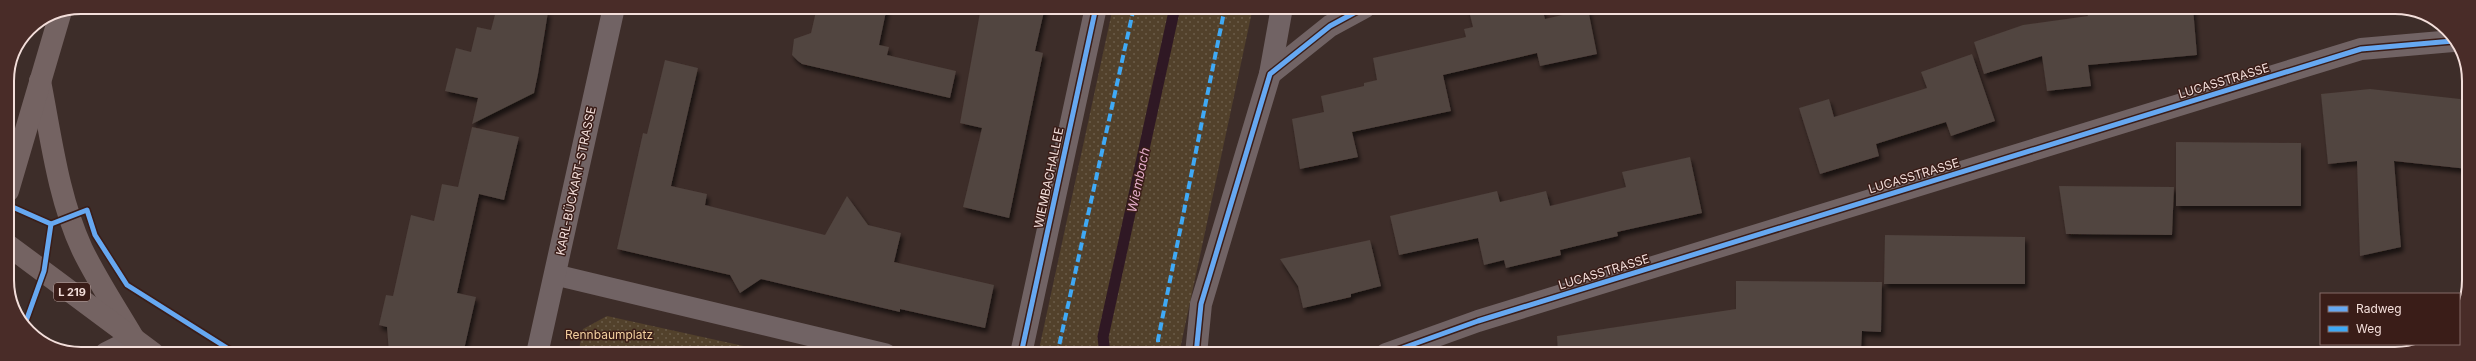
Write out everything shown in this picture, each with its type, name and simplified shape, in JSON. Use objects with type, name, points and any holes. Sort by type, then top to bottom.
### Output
[{"type":"main road","name":"L 219","points":[[14,170],[59,18]]},
{"type":"main road","name":"L 219","points":[[40,81],[56,162],[70,215],[82,249],[134,339]]},
{"type":"main road","name":"L 219","points":[[14,250],[145,347]]},
{"type":"main road","points":[[118,347],[134,339]]},
{"type":"street","name":"KARL-BÜCKART-STRASSE","points":[[539,347],[556,275],[612,14]]},
{"type":"street","name":"WIEMBACHALLEE","points":[[1023,347],[1094,14]]},
{"type":"street","points":[[1197,347],[1201,304],[1270,74],[1281,14]]},
{"type":"street","points":[[1270,74],[1330,26],[1352,14]]},
{"type":"street","name":"LUCASSTRASSE","points":[[1406,347],[1486,319],[2361,49],[2449,41]]},
{"type":"lane","points":[[556,275],[857,347]]},
{"type":"green space","points":[[1111,14],[1252,14],[1180,347],[1040,347]]},
{"type":"green space","name":"Rennbaumplatz","points":[[607,316],[748,347],[579,347],[583,329]]},
{"type":"building","points":[[495,14],[548,14],[534,93],[472,124],[478,98],[445,91],[456,48],[471,52],[477,27],[491,30]]},
{"type":"building","points":[[815,14],[886,14],[879,45],[889,47],[887,55],[956,71],[950,98],[802,64],[792,55],[794,39],[811,33]]},
{"type":"building","points":[[980,14],[1043,14],[1035,51],[1043,53],[1009,218],[963,207],[982,128],[960,123]]},
{"type":"building","points":[[1470,14],[1544,14],[1545,19],[1566,14],[1589,14],[1597,54],[1540,66],[1537,53],[1443,75],[1451,111],[1352,132],[1358,157],[1300,169],[1292,119],[1324,112],[1321,96],[1364,86],[1364,83],[1377,80],[1373,58],[1466,37],[1464,29],[1473,27]]},
{"type":"building","points":[[2087,14],[2194,14],[2197,55],[2088,65],[2091,86],[2047,91],[2042,56],[1984,74],[1974,42],[2023,25],[2088,16]]},
{"type":"building","points":[[1972,54],[1995,121],[1951,136],[1946,122],[1876,144],[1879,156],[1820,174],[1799,108],[1829,99],[1834,117],[1927,88],[1921,72]]},
{"type":"building","points":[[665,60],[698,68],[671,186],[707,194],[705,205],[825,235],[847,196],[868,225],[901,233],[894,262],[994,285],[985,328],[900,309],[900,312],[761,279],[740,293],[730,275],[617,249],[643,133],[647,134]]},
{"type":"building","points":[[2370,89],[2460,99],[2462,101],[2462,168],[2394,161],[2401,247],[2360,256],[2357,161],[2328,164],[2321,94]]},
{"type":"building","points":[[472,127],[519,137],[504,200],[479,194],[457,293],[476,297],[465,347],[389,347],[387,327],[379,325],[386,295],[393,296],[411,215],[434,221],[442,184],[458,187]]},
{"type":"building","points":[[2176,142],[2301,143],[2301,206],[2176,206]]},
{"type":"building","points":[[1690,157],[1702,213],[1617,232],[1618,236],[1560,250],[1561,255],[1506,268],[1504,260],[1484,265],[1478,238],[1399,255],[1390,216],[1497,191],[1500,202],[1546,191],[1550,206],[1626,187],[1622,172]]},
{"type":"building","points":[[2059,186],[2174,187],[2172,235],[2066,234]]},
{"type":"building","points":[[1885,235],[2025,237],[2025,284],[1884,284]]},
{"type":"building","points":[[1370,240],[1381,286],[1351,294],[1351,297],[1303,308],[1298,286],[1280,259]]},
{"type":"building","points":[[1736,281],[1882,282],[1881,332],[1862,331],[1861,347],[1558,347],[1557,336],[1736,309]]},
{"type":"waterway","name":"Wiembach","points":[[1104,347],[1103,337],[1173,14]]},
{"type":"marked path","points":[[1058,347],[1132,14]]},
{"type":"marked path","points":[[1158,347],[1158,340],[1224,14]]},
{"type":"cycle path","points":[[1023,347],[1094,14]]},
{"type":"cycle path","points":[[1197,347],[1201,304],[1270,74],[1330,26],[1352,14]]},
{"type":"cycle path","points":[[1406,347],[1478,321],[2361,49],[2449,41]]},
{"type":"cycle path","points":[[14,208],[51,224],[87,210],[95,235],[127,285],[225,347]]},
{"type":"cycle path","points":[[27,319],[44,271],[51,224]]}]
